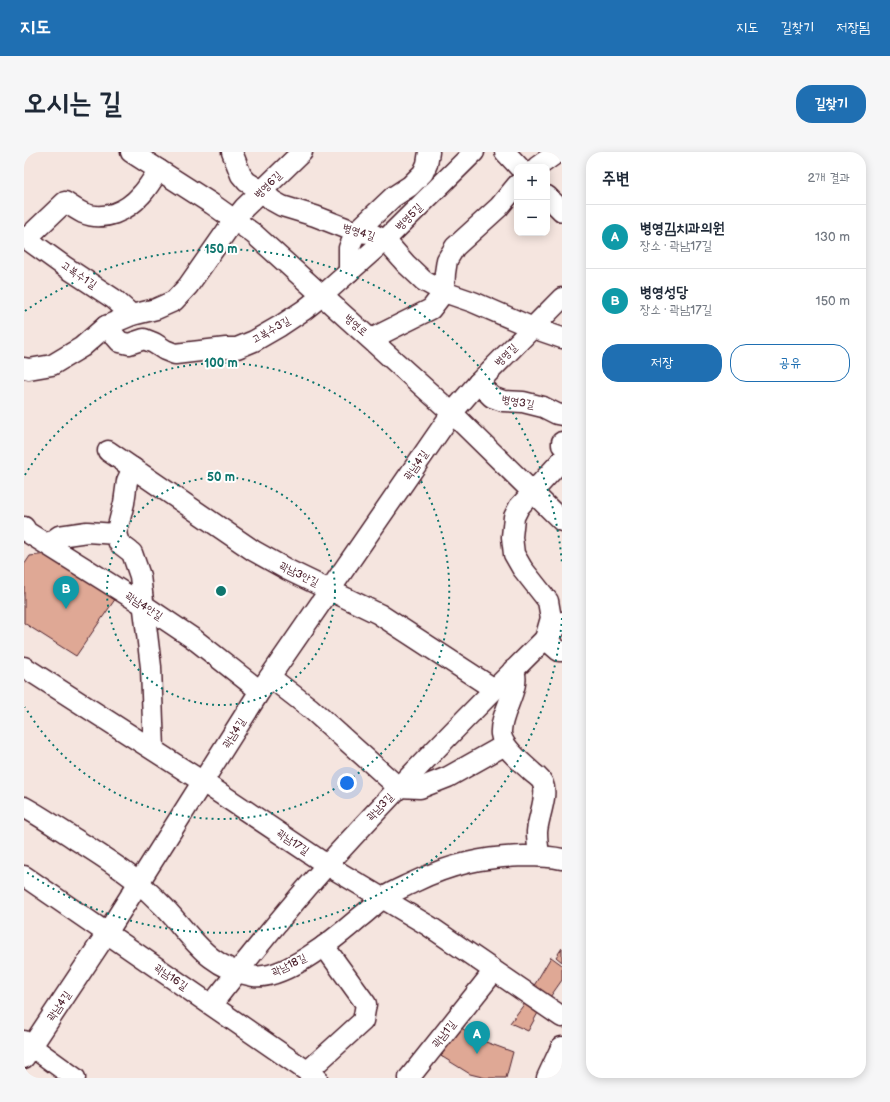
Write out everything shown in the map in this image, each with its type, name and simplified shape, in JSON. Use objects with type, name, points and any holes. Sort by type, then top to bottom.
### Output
[{"type":"main road","points":[[548,1078],[562,1048]]},
{"type":"street","name":"병영로","points":[[131,152],[235,219],[254,234],[452,413],[562,521]]},
{"type":"street","name":"병영4길","points":[[232,152],[241,175],[247,182],[262,191],[273,201],[282,206],[356,232],[370,233],[385,240],[406,264],[424,281],[444,292],[473,302],[533,328],[562,338]]},
{"type":"street","name":"병영6길","points":[[24,368],[29,369],[52,365],[82,347],[106,326],[132,315],[156,309],[174,301],[188,286],[235,219],[302,152]]},
{"type":"street","points":[[349,272],[349,248],[356,232],[393,197],[410,186],[423,173],[427,164],[429,152]]},
{"type":"street","name":"병영5길","points":[[323,295],[385,240],[474,152]]},
{"type":"street","points":[[505,152],[516,164]]},
{"type":"street","points":[[26,238],[65,202],[84,214],[110,216],[121,210],[141,195],[158,170]]},
{"type":"street","points":[[371,339],[431,309],[444,292],[447,260],[455,247],[499,207],[514,189]]},
{"type":"street","points":[[550,199],[562,211]]},
{"type":"street","name":"고복수1길","points":[[26,238],[64,266],[114,299],[132,315]]},
{"type":"street","name":"고복수3길","points":[[106,326],[120,342],[129,344],[144,339],[154,342],[165,350],[175,354],[237,348],[280,326],[323,295]]},
{"type":"street","name":"병영길","points":[[452,413],[478,383],[562,298]]},
{"type":"street","name":"병영3길","points":[[478,383],[492,397],[503,401],[523,402],[543,407],[562,415]]},
{"type":"street","name":"곽남4길","points":[[27,1048],[107,933],[265,684],[452,413]]},
{"type":"street","name":"곽남3안길","points":[[108,451],[254,551],[288,570],[331,589],[379,614],[494,689]]},
{"type":"street","points":[[562,460],[519,507],[514,517],[512,538],[514,554],[522,568],[548,601],[551,618],[545,639],[559,651],[562,651]]},
{"type":"street","points":[[133,468],[127,481],[124,503],[116,534],[119,543],[132,553],[140,576],[142,604],[151,667],[154,750]]},
{"type":"street","name":"곽남4안길","points":[[25,532],[48,544],[265,684],[310,708],[398,787]]},
{"type":"street","points":[[48,544],[59,536],[87,532],[116,534]]},
{"type":"street","name":"곽남3길","points":[[212,1004],[327,865],[398,787],[562,622]]},
{"type":"street","name":"곽남17길","points":[[24,667],[203,782],[327,865],[429,926],[562,1017]]},
{"type":"street","points":[[513,670],[516,674],[516,684],[505,710],[501,733],[505,745],[543,782],[546,792],[540,813],[537,832],[539,856]]},
{"type":"street","points":[[398,787],[420,788],[448,777],[505,745]]},
{"type":"street","name":"곽남18길","points":[[24,807],[95,852],[138,883],[166,909],[193,941],[210,957],[223,966],[254,976],[264,976],[280,972],[334,940],[382,898],[434,872],[458,864],[489,859],[539,856],[562,859]]},
{"type":"street","name":"곽남16길","points":[[24,876],[313,1075]]},
{"type":"street","points":[[313,1075],[363,1021],[366,1004],[324,946]]},
{"type":"street","name":"곽남1길","points":[[409,1078],[494,970]]},
{"type":"street","points":[[27,1048],[75,1078]]},
{"type":"building","points":[[55,553],[118,595],[76,656],[24,623],[24,565],[30,556]]},
{"type":"building","points":[[562,948],[562,962],[556,957]]},
{"type":"building","points":[[551,957],[562,965],[562,980],[548,1000],[532,989]]},
{"type":"building","points":[[525,1003],[539,1011],[528,1031],[510,1023]]},
{"type":"building","points":[[458,1026],[483,1041],[513,1052],[506,1078],[486,1078],[470,1074],[441,1056]]},
{"type":"place","name":"병영성당","points":[[66,609]]},
{"type":"place","name":"병영김치과의원","points":[[477,1054]]}]
